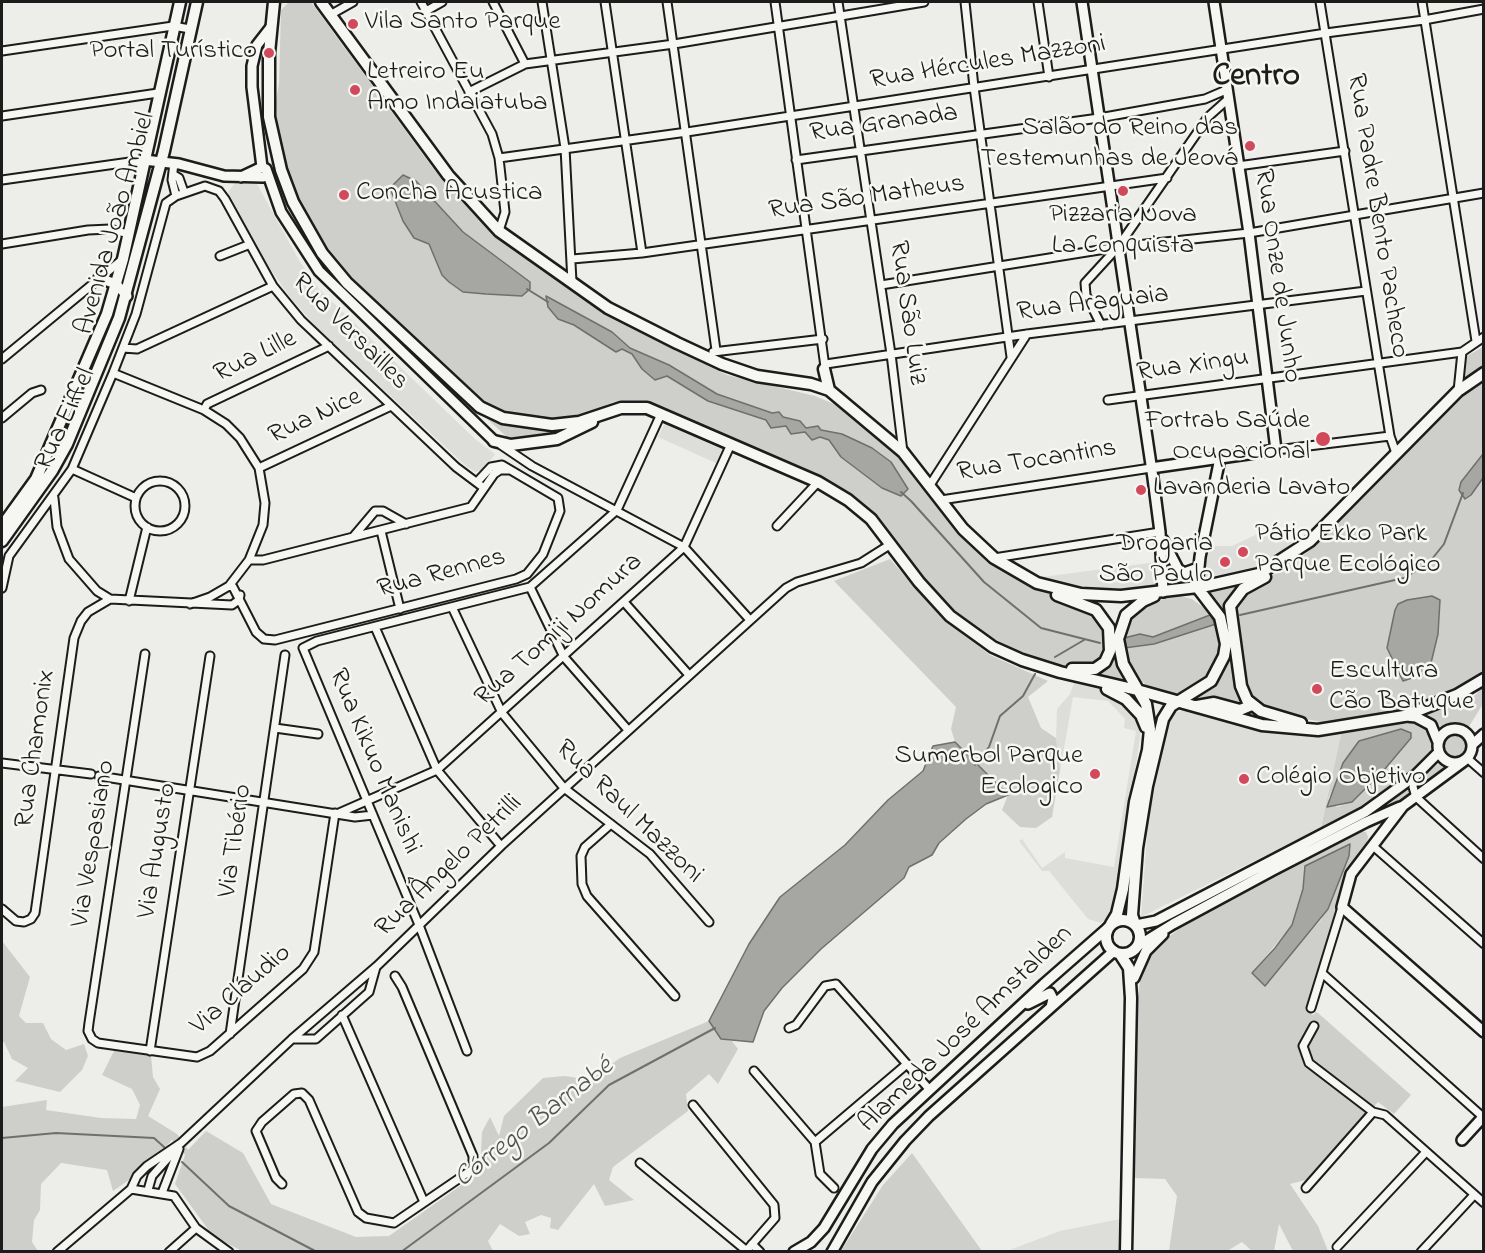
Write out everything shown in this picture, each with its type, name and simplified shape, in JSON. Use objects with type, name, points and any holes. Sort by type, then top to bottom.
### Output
[{"type":"main road","name":"Avenida João Ambiel","points":[[2,526],[36,479],[107,314],[123,259],[180,2]]},
{"type":"main road","name":"Avenida João Ambiel","points":[[2,541],[52,471],[67,444],[127,296],[158,174],[197,2]]},
{"type":"main road","points":[[274,2],[271,22],[269,117],[281,170],[308,230],[322,253],[348,283],[480,407],[522,422],[552,425],[579,422],[607,412],[635,406],[661,414],[818,482],[859,508],[891,544],[919,582],[951,616],[993,647],[1045,668],[1284,728],[1318,730],[1404,716],[1457,696],[1484,679]]},
{"type":"main road","points":[[271,22],[283,2]]},
{"type":"main road","points":[[323,6],[448,174],[499,231],[572,285],[627,319],[706,357],[757,376],[811,384],[829,390],[903,452],[963,529],[994,558],[1056,595],[1096,610],[1106,622],[1110,635],[1110,651],[1102,666],[1085,670],[1057,666],[1045,668]]},
{"type":"main road","points":[[128,234],[132,240],[141,241]]},
{"type":"main road","points":[[811,384],[825,367]]},
{"type":"main road","points":[[825,367],[829,390]]},
{"type":"main road","points":[[1037,583],[1099,596],[1163,592],[1259,574],[1314,538],[1458,391],[1484,373]]},
{"type":"main road","points":[[494,441],[511,446],[557,439],[607,412]]},
{"type":"main road","points":[[1314,538],[1310,546],[1300,555],[1243,589],[1231,601],[1230,613],[1241,686],[1252,705],[1268,715],[1293,722],[1346,727]]},
{"type":"main road","points":[[1131,998],[1141,938],[1132,907],[1137,849],[1146,786],[1163,719],[1166,711],[1178,701],[1211,681],[1224,656],[1226,644],[1220,617],[1197,587]]},
{"type":"main road","points":[[1126,1251],[1131,998],[1129,968],[1106,940],[1121,897],[1135,802],[1148,750],[1149,719],[1146,704],[1120,655],[1120,630],[1126,615],[1135,607],[1163,592]]},
{"type":"main road","points":[[1086,678],[1117,692],[1137,710],[1146,725],[1148,750]]},
{"type":"main road","points":[[1137,690],[1137,710]]},
{"type":"main road","points":[[1194,707],[1214,704],[1240,710],[1252,705]]},
{"type":"main road","points":[[1110,926],[1126,919],[1136,924]]},
{"type":"main road","points":[[1117,952],[1126,954],[1138,947]]},
{"type":"street","points":[[323,6],[353,2]]},
{"type":"street","points":[[420,2],[492,134],[499,158],[505,212],[499,231]]},
{"type":"street","points":[[426,11],[442,2]]},
{"type":"street","points":[[494,2],[525,64]]},
{"type":"street","points":[[542,2],[565,148],[572,285]]},
{"type":"street","points":[[605,2],[642,253]]},
{"type":"street","points":[[667,2],[703,244],[716,350]]},
{"type":"street","points":[[775,2],[804,230],[823,339],[825,367]]},
{"type":"street","name":"Rua São Luiz","points":[[838,2],[872,220],[903,452]]},
{"type":"street","points":[[469,92],[525,64],[674,44],[924,2]]},
{"type":"street","points":[[965,2],[974,87],[1001,267],[1011,357]]},
{"type":"street","points":[[1038,2],[1049,77]]},
{"type":"street","points":[[1082,2],[1160,532],[1163,592]]},
{"type":"street","name":"Rua Onze de Junho","points":[[1214,2],[1249,232],[1276,450]]},
{"type":"street","name":"Rua Padre Bento Pacheco","points":[[1320,2],[1390,436],[1396,453]]},
{"type":"street","points":[[1422,2],[1476,341]]},
{"type":"street","name":"Rua Hércules Mazzoni","points":[[499,158],[687,132],[1484,9]]},
{"type":"street","points":[[271,22],[257,45],[252,66],[252,87],[264,174],[299,244],[334,289],[494,441],[532,466],[684,547],[750,620]]},
{"type":"street","points":[[2,51],[173,26],[190,29]]},
{"type":"street","points":[[2,116],[158,93]]},
{"type":"street","points":[[1101,325],[1083,287],[1088,278],[1118,247],[1208,117],[1227,95]]},
{"type":"street","name":"Rua Granada","points":[[796,160],[980,132],[1099,118],[1227,95]]},
{"type":"street","points":[[1238,166],[1345,151]]},
{"type":"street","points":[[2,180],[144,160],[161,161],[224,176],[241,177],[264,174]]},
{"type":"street","points":[[158,174],[165,166],[174,164]]},
{"type":"street","points":[[174,164],[173,190],[176,196]]},
{"type":"street","points":[[174,175],[179,178],[184,192]]},
{"type":"street","name":"Rua São Matheus","points":[[572,259],[642,253],[1167,178]]},
{"type":"street","name":"Rua Versailles","points":[[176,196],[205,186],[219,191],[273,286],[301,320],[456,467],[484,488]]},
{"type":"street","points":[[881,285],[1118,247],[1249,232],[1484,193]]},
{"type":"street","name":"Rua Eiffel","points":[[2,588],[9,556],[54,497],[72,469],[136,314],[162,212],[166,203],[176,196]]},
{"type":"street","points":[[2,244],[88,230],[110,229],[128,234]]},
{"type":"street","points":[[220,256],[248,245]]},
{"type":"street","points":[[2,359],[123,259]]},
{"type":"street","points":[[99,278],[116,284],[127,296]]},
{"type":"street","points":[[123,348],[137,349],[273,286]]},
{"type":"street","name":"Rua Araguaia","points":[[825,367],[891,354],[1028,334],[1130,323],[1366,291]]},
{"type":"street","points":[[930,485],[1028,334]]},
{"type":"street","points":[[1458,391],[1462,352],[1484,337]]},
{"type":"street","points":[[706,357],[716,350],[823,339]]},
{"type":"street","name":"Rua Lille","points":[[204,410],[207,404],[328,346]]},
{"type":"street","name":"Rua Xingu","points":[[1108,400],[1462,352]]},
{"type":"street","points":[[113,373],[204,410],[226,424],[240,438],[259,468],[265,503],[263,525],[249,560],[229,586],[190,604]]},
{"type":"street","points":[[2,418],[32,393],[41,390]]},
{"type":"street","name":"Rua Nice","points":[[259,468],[391,406]]},
{"type":"street","points":[[501,846],[437,770],[375,627],[530,587],[617,510],[661,414]]},
{"type":"street","name":"Rua Tocantins","points":[[940,500],[1276,450],[1390,436]]},
{"type":"street","name":"Rua Tomiji Nomura","points":[[337,813],[437,770],[684,547],[731,444]]},
{"type":"street","points":[[1197,587],[1198,568],[1220,458]]},
{"type":"street","points":[[477,482],[495,465],[514,471]]},
{"type":"street","points":[[72,469],[136,498]]},
{"type":"street","points":[[249,560],[262,560],[471,507],[500,470],[514,471]]},
{"type":"street","name":"Rua Rennes","points":[[240,595],[256,632],[264,639],[275,640],[516,579],[536,565],[543,554],[560,504],[554,493],[514,471]]},
{"type":"street","points":[[162,481],[172,484],[184,500],[182,519],[175,526],[165,530],[147,528],[137,516],[136,498],[144,486],[162,481]]},
{"type":"street","points":[[777,526],[818,482]]},
{"type":"street","points":[[54,497],[57,527],[69,559],[82,578],[110,599],[129,602],[232,605],[240,595],[237,590],[229,586]]},
{"type":"street","points":[[352,538],[375,511],[382,511],[406,524]]},
{"type":"street","points":[[129,602],[147,528]]},
{"type":"street","points":[[381,531],[400,609]]},
{"type":"street","points":[[1160,532],[1178,569],[1184,573],[1198,568]]},
{"type":"street","points":[[994,558],[1160,532]]},
{"type":"street","name":"Rua Ângelo Petrilli","points":[[57,1251],[131,1189],[137,1176],[181,1143],[292,1039],[376,966],[564,788],[786,588],[797,582],[861,563],[891,544]]},
{"type":"street","points":[[530,587],[564,657],[628,730]]},
{"type":"street","points":[[218,592],[218,599],[223,605]]},
{"type":"street","name":"Rua Chamonix","points":[[2,909],[16,921],[24,922],[31,919],[35,913],[74,638],[81,621],[88,612],[110,599]]},
{"type":"street","points":[[624,602],[689,675]]},
{"type":"street","name":"Rua Rennes","points":[[232,605],[248,615]]},
{"type":"street","name":"Rua Raul Mazzoni","points":[[452,607],[502,713],[564,788],[650,854],[709,922]]},
{"type":"street","name":"Rua Kikuo Manishi","points":[[375,627],[317,641],[303,648],[419,925],[467,1051]]},
{"type":"street","name":"Via Vespasiano","points":[[92,1039],[88,1031],[89,1023],[145,654]]},
{"type":"street","name":"Via Tibério","points":[[230,1034],[285,655]]},
{"type":"street","name":"Via Augusto","points":[[150,1051],[210,656]]},
{"type":"street","points":[[1404,716],[1416,717],[1431,724],[1438,747],[1448,762],[1465,760],[1484,773]]},
{"type":"street","points":[[275,728],[318,734]]},
{"type":"street","points":[[1473,744],[1470,736],[1457,728],[1443,733],[1438,747],[1413,782],[1416,797],[1484,859]]},
{"type":"street","points":[[1138,947],[1173,924],[1366,822],[1402,807],[1465,760],[1473,744],[1484,734]]},
{"type":"street","points":[[2,763],[95,775],[355,816],[373,815]]},
{"type":"street","points":[[1136,924],[1156,921],[1365,812],[1416,775]]},
{"type":"street","points":[[1311,1008],[1351,874],[1402,807]]},
{"type":"street","name":"Via Cláudio","points":[[92,1039],[150,1051],[197,1057],[210,1051],[230,1034],[311,960],[337,813]]},
{"type":"street","points":[[1366,822],[1374,836],[1373,846]]},
{"type":"street","points":[[611,824],[585,847],[581,856],[582,884],[587,896],[675,996]]},
{"type":"street","points":[[1373,846],[1484,944]]},
{"type":"street","points":[[1342,907],[1484,1032]]},
{"type":"street","points":[[1134,978],[1146,951],[1173,924]]},
{"type":"street","name":"Alameda José Amstalden","points":[[794,1251],[811,1242],[824,1228],[872,1149],[893,1124],[1110,926]]},
{"type":"street","points":[[832,1251],[872,1182],[905,1141],[1051,1007],[1117,952]]},
{"type":"street","points":[[292,1039],[316,1039],[369,992],[376,966]]},
{"type":"street","points":[[1322,973],[1483,1117],[1462,1140]]},
{"type":"street","points":[[282,1184],[276,1178],[256,1131],[262,1122],[294,1094],[302,1093],[309,1100],[358,1212],[366,1218],[394,1223],[473,1169],[473,1156],[402,987],[395,976]]},
{"type":"street","points":[[789,1028],[796,1025],[825,986],[836,984],[929,1089]]},
{"type":"street","points":[[1021,1008],[1050,993],[1053,999],[1051,1007]]},
{"type":"street","points":[[342,1015],[424,1202]]},
{"type":"street","points":[[1314,1026],[1303,1046],[1305,1058],[1373,1112],[1385,1115],[1484,1203]]},
{"type":"street","points":[[815,1142],[907,1064]]},
{"type":"street","points":[[754,1071],[815,1142],[816,1162],[820,1174],[834,1188]]},
{"type":"street","points":[[693,1105],[774,1205],[775,1218],[749,1249]]},
{"type":"street","points":[[1306,1188],[1373,1112]]},
{"type":"street","points":[[148,1190],[152,1176],[181,1143]]},
{"type":"street","points":[[162,1193],[181,1143]]},
{"type":"street","points":[[1337,1247],[1426,1152]]},
{"type":"street","points":[[640,1163],[749,1249],[760,1251]]},
{"type":"street","points":[[131,1189],[174,1196],[196,1228],[229,1251]]},
{"type":"street","points":[[1421,1251],[1474,1194]]},
{"type":"street","points":[[169,1251],[196,1228]]},
{"type":"shaded area","points":[[289,2],[311,2],[433,168],[460,200],[500,238],[607,315],[671,348],[727,375],[815,396],[848,410],[881,438],[917,475],[978,553],[1017,579],[1097,615],[1103,622],[1107,647],[1099,663],[1075,668],[1016,650],[993,638],[967,622],[937,597],[878,519],[851,496],[821,478],[660,407],[629,401],[613,402],[584,415],[553,419],[505,412],[482,401],[344,272],[323,245],[304,212],[281,152],[274,113],[279,83],[281,10]]},
{"type":"shaded area","points":[[403,175],[416,181],[463,232],[530,282],[530,289],[522,296],[486,294],[463,292],[449,282],[442,275],[429,244],[414,238],[403,221],[390,188]]},
{"type":"shaded area","points":[[235,183],[257,184],[300,262],[319,289],[476,440],[495,454],[483,470],[475,472],[466,466],[318,329],[289,296],[263,258],[228,192]]},
{"type":"shaded area","points":[[345,284],[486,414],[577,427],[544,439],[507,437],[343,288]]},
{"type":"shaded area","points":[[546,296],[612,332],[630,348],[669,365],[717,394],[772,413],[779,412],[783,417],[800,421],[806,428],[818,426],[821,430],[842,434],[872,448],[891,462],[908,489],[901,496],[882,488],[841,457],[829,440],[820,437],[812,440],[805,432],[791,434],[786,426],[771,428],[766,420],[708,401],[667,376],[655,380],[642,369],[632,354],[622,349],[616,352],[574,325],[558,319],[548,307]]},
{"type":"shaded area","points":[[1483,347],[1483,367],[1464,379],[1462,365],[1467,356]]},
{"type":"shaded area","points":[[1483,380],[1483,675],[1460,689],[1384,716],[1325,723],[1267,711],[1247,695],[1234,605],[1251,588],[1295,562],[1311,549],[1406,454],[1414,442],[1449,407]]},
{"type":"shaded area","points":[[666,421],[723,447],[716,463],[658,437]]},
{"type":"shaded area","points":[[1483,454],[1483,478],[1471,495],[1465,499],[1459,490],[1461,482]]},
{"type":"shaded area","points":[[1277,525],[1294,546],[1272,561],[1244,572],[1223,579],[1206,580],[1203,573],[1210,546],[1232,546]]},
{"type":"shaded area","points":[[890,559],[943,619],[990,655],[1048,681],[1028,697],[1041,728],[1056,738],[1060,769],[1052,817],[1036,828],[1020,827],[1002,810],[1008,795],[955,742],[951,729],[956,707],[834,581]]},
{"type":"shaded area","points":[[1157,562],[1159,586],[1134,590],[1096,591],[1053,582],[1042,577]]},
{"type":"shaded area","points":[[1243,585],[1230,597],[1226,609],[1247,705],[1197,704],[1188,700],[1215,684],[1227,658],[1229,645],[1207,597],[1209,591]]},
{"type":"shaded area","points":[[1180,596],[1192,599],[1207,610],[1216,621],[1220,656],[1211,675],[1191,690],[1177,694],[1165,693],[1151,689],[1138,678],[1128,665],[1123,639],[1127,622],[1134,611],[1148,602]]},
{"type":"shaded area","points":[[1432,596],[1440,600],[1438,634],[1431,663],[1427,673],[1403,681],[1387,648],[1395,610],[1398,604],[1407,600]]},
{"type":"shaded area","points":[[1210,615],[1216,624],[1154,644],[1124,648],[1123,639],[1128,637],[1140,634],[1153,637]]},
{"type":"shaded area","points":[[1114,653],[1125,676],[1125,684],[1092,676],[1106,669]]},
{"type":"shaded area","points":[[1074,683],[1107,691],[1128,709],[1141,730],[1122,862],[1110,916],[1101,923],[1088,919],[1049,871],[1042,871],[1019,841],[1052,817],[1060,769],[1056,738],[1057,709],[1070,694]],"holes":[[[1073,697],[1108,701],[1125,719],[1124,728],[1136,731],[1114,867],[1065,858],[1065,852],[1042,868],[1022,839],[1052,817]]]},
{"type":"shaded area","points":[[1483,687],[1483,704],[1468,728],[1454,724],[1444,729],[1427,714],[1453,706],[1474,696]]},
{"type":"shaded area","name":"Colégio Objetivo","points":[[1184,710],[1295,735],[1341,734],[1321,828],[1141,917],[1148,822],[1168,724],[1174,713]]},
{"type":"shaded area","points":[[1409,722],[1418,723],[1433,736],[1433,751],[1423,763],[1364,808],[1321,828],[1341,734]],"holes":[[[1395,757],[1352,802],[1337,807],[1328,799],[1335,785]]]},
{"type":"shaded area","points":[[1401,729],[1411,733],[1411,738],[1384,770],[1352,802],[1327,807],[1343,763],[1359,741]]},
{"type":"shaded area","points":[[1456,731],[1466,735],[1470,745],[1466,755],[1456,759],[1446,755],[1442,745],[1446,735]]},
{"type":"shaded area","points":[[955,742],[1008,795],[986,804],[966,819],[939,843],[932,855],[909,867],[904,878],[821,949],[782,988],[764,1011],[753,1042],[721,1039],[709,1021],[749,944],[780,897],[845,845],[888,800],[923,771],[933,746]]},
{"type":"shaded area","points":[[1441,762],[1447,765],[1420,790],[1418,787],[1421,777]]},
{"type":"shaded area","points":[[1411,783],[1412,795],[1403,803],[1346,828]]},
{"type":"shaded area","points":[[1358,831],[1366,832],[1368,837],[1366,847],[1352,863],[1344,883],[1307,1012],[1314,1015],[1315,1012],[1318,1013],[1411,1095],[1394,1114],[1378,1102],[1310,1179],[1290,1184],[1318,1226],[1328,1251],[1293,1251],[1279,1224],[1274,1251],[1252,1251],[1242,1242],[1227,1251],[1169,1251],[1177,1196],[1165,1179],[1135,1178],[1136,1012],[1141,973],[1149,954],[1182,926]],"holes":[[[1350,845],[1349,856],[1321,920],[1307,935],[1252,973],[1292,925],[1303,889],[1305,866]]]},
{"type":"shaded area","points":[[1350,844],[1349,856],[1328,909],[1265,986],[1252,973],[1292,925],[1303,889],[1305,866]]},
{"type":"shaded area","points":[[2,941],[30,977],[19,1016],[26,1023],[43,1023],[51,1039],[66,1050],[84,1044],[88,1056],[82,1070],[60,1092],[15,1081],[28,1068],[12,1059],[2,1042]]},
{"type":"shaded area","points":[[709,1021],[721,1039],[732,1041],[738,1049],[718,1084],[709,1074],[686,1094],[688,1111],[613,1167],[609,1180],[634,1200],[605,1206],[594,1184],[558,1230],[550,1228],[551,1218],[541,1215],[525,1222],[530,1234],[519,1236],[500,1224],[488,1241],[493,1251],[242,1251],[213,1236],[175,1184],[185,1155],[172,1140],[145,1169],[113,1191],[107,1170],[61,1163],[41,1184],[40,1210],[34,1220],[32,1242],[38,1251],[2,1251],[2,1107],[47,1100],[46,1110],[101,1118],[136,1119],[140,1105],[132,1089],[102,1075],[117,1045],[151,1056],[153,1077],[160,1089],[148,1116],[177,1134],[188,1150],[206,1131],[243,1153],[271,1204],[356,1237],[389,1236],[480,1172],[482,1132],[490,1117],[499,1136],[504,1116],[543,1078],[565,1076],[590,1080],[620,1058]]},
{"type":"shaded area","points":[[912,1153],[982,1251],[841,1251],[883,1185]]},
{"type":"shaded area","points":[[1120,1219],[1120,1251],[1007,1251],[1060,1231]]},
{"type":"waterway","points":[[527,289],[548,302]]},
{"type":"waterway","points":[[901,492],[984,582],[1041,628],[1100,643]]},
{"type":"waterway","name":"Córrego Barnabé","points":[[1240,615],[1404,578],[1428,564],[1444,544],[1463,493]]},
{"type":"waterway","name":"Córrego Barnabé","points":[[1055,657],[1084,640]]},
{"type":"waterway","name":"Córrego Barnabé","points":[[975,765],[989,747],[1000,716],[1023,696],[1035,674]]},
{"type":"waterway","name":"Córrego Barnabé","points":[[401,1252],[549,1143],[609,1085],[715,1028]]},
{"type":"waterway","name":"Córrego Barnabé","points":[[2,1138],[56,1133],[154,1138],[164,1147]]},
{"type":"waterway","name":"Córrego Barnabé","points":[[182,1162],[229,1206],[317,1252]]},
{"type":"place","name":"Vila Santo Parque","points":[[353,24]]},
{"type":"place","name":"Portal Turístico","points":[[269,53]]},
{"type":"place","name":"Letreiro Eu Amo Indaiatuba","points":[[355,90]]},
{"type":"place","name":"Salão do Reino das Testemunhas de Jeová","points":[[1250,146]]},
{"type":"place","name":"Pizzaria Nova La Conquista","points":[[1123,191]]},
{"type":"place","name":"Concha Acustica","points":[[344,195]]},
{"type":"place","name":"Fortrab Saúde Ocupacional","points":[[1323,439]]},
{"type":"place","name":"Lavanderia Lavato","points":[[1141,490]]},
{"type":"place","name":"Pátio Ekko Park Parque Ecológico","points":[[1243,552]]},
{"type":"place","name":"Drogaria São Paulo","points":[[1225,562]]},
{"type":"place","name":"Escultura Cão Batuque","points":[[1317,689]]},
{"type":"place","name":"Sumerbol Parque Ecologico","points":[[1095,774]]},
{"type":"place","name":"Colégio Objetivo","points":[[1244,779]]},
{"type":"district","name":"Centro","points":[[1256,79]]}]
